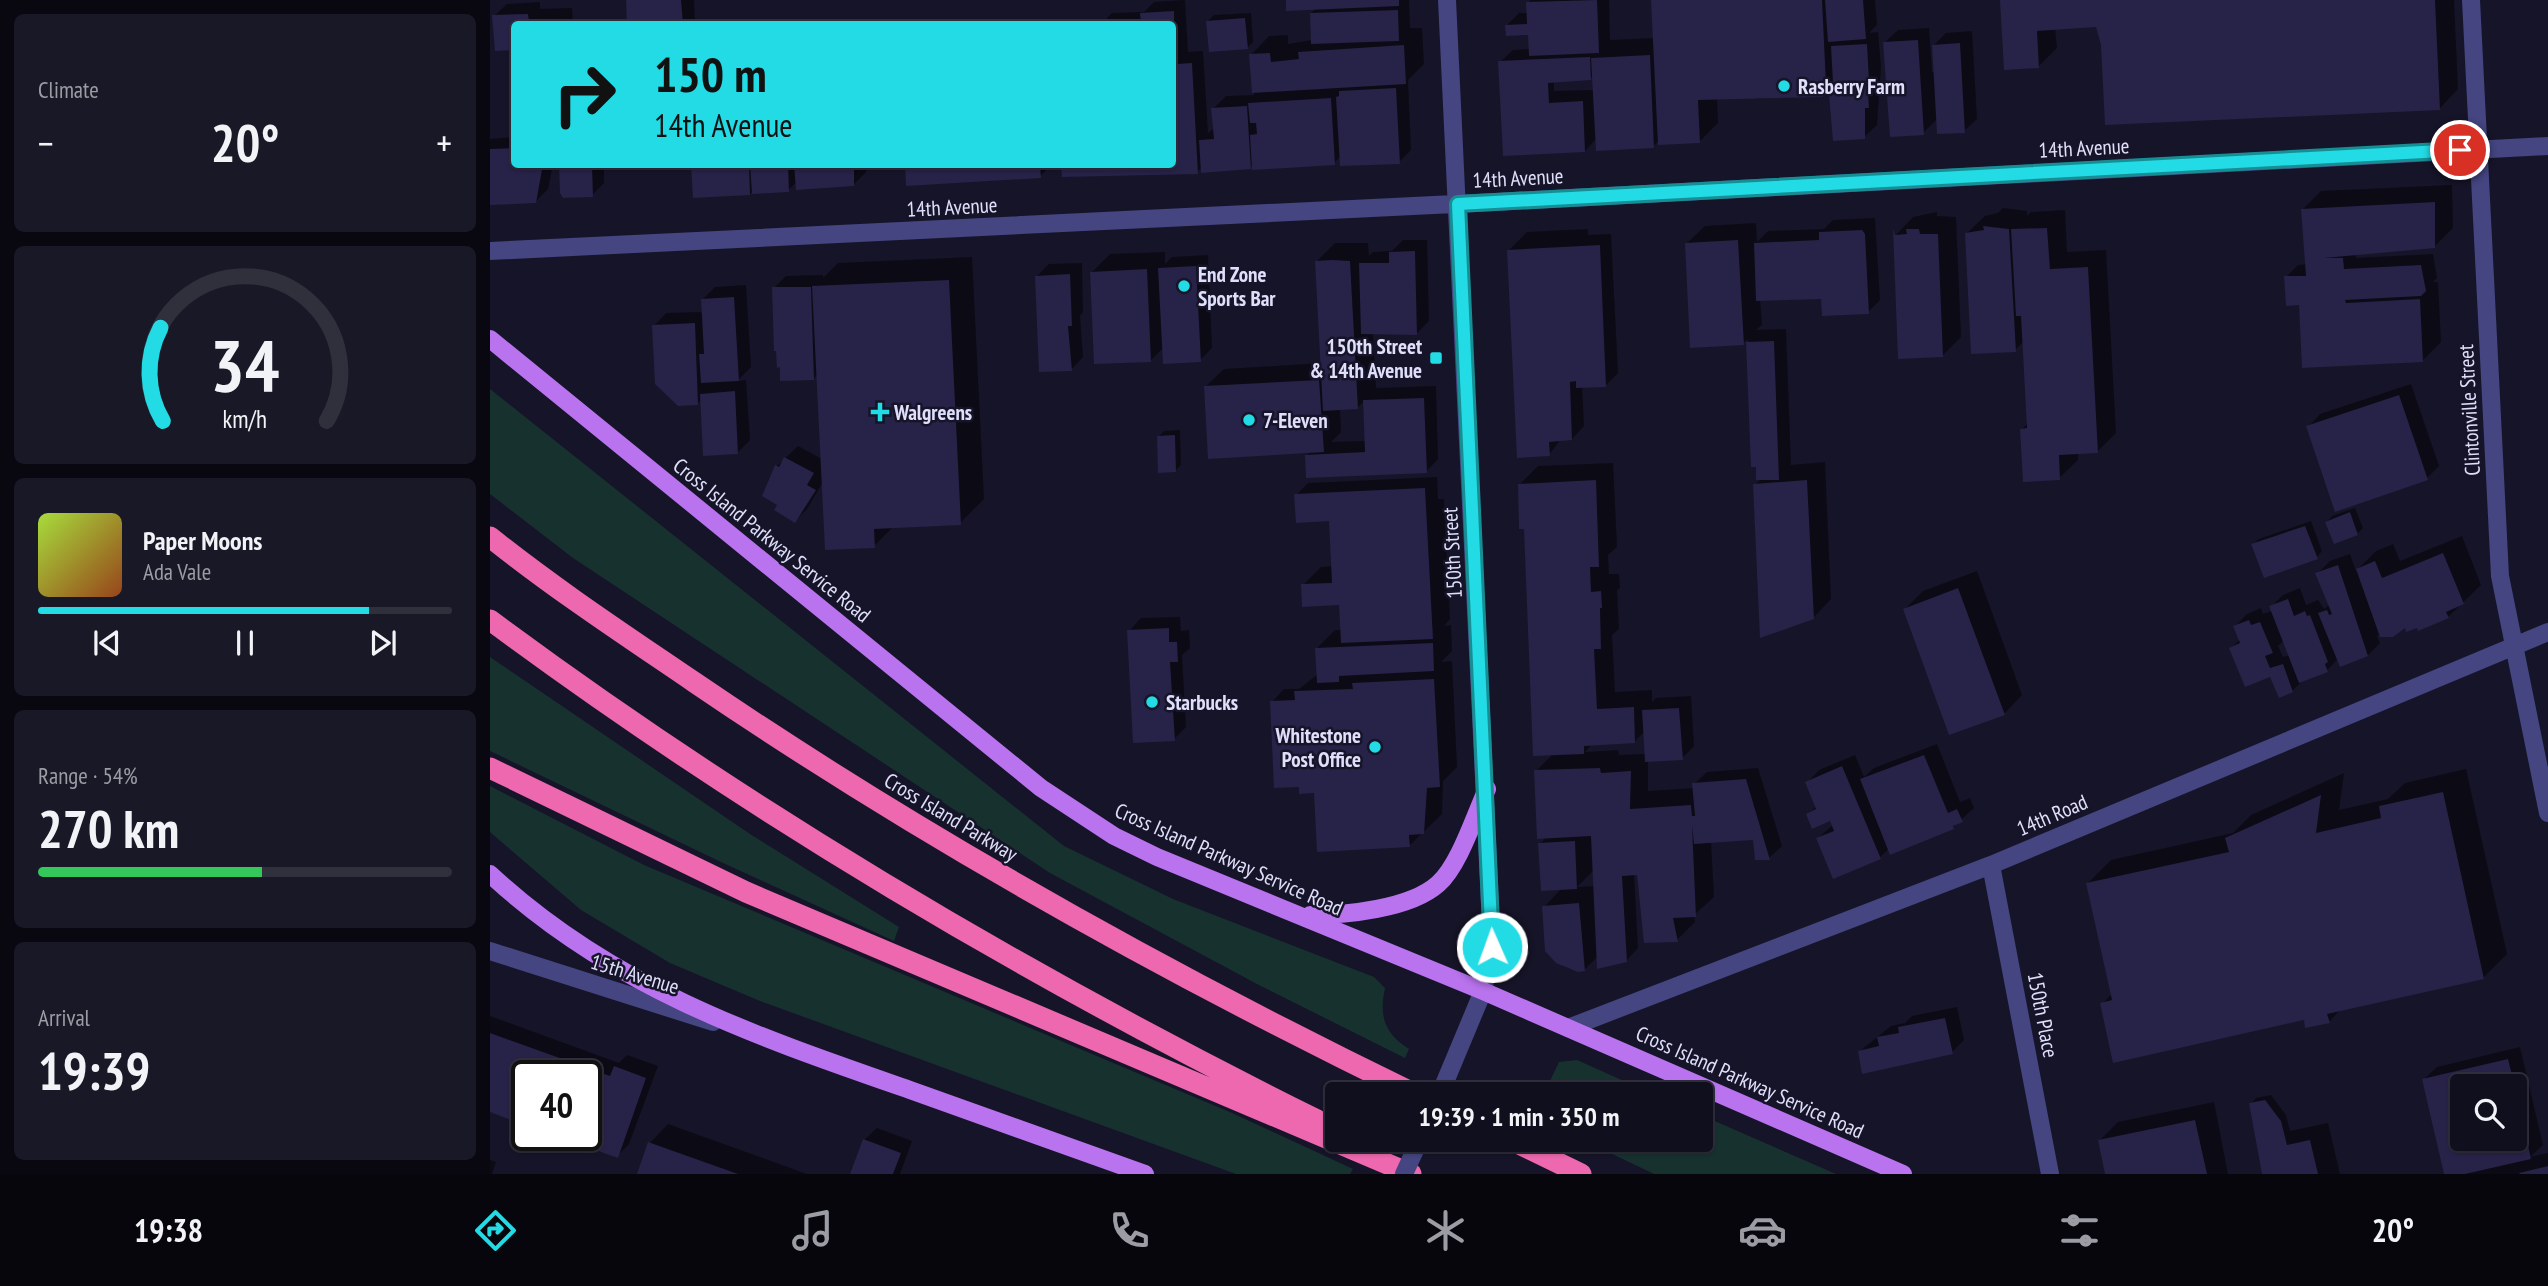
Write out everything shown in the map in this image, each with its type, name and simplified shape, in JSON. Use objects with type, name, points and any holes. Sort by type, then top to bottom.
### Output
[{"type":"highway","name":"Cross Island Parkway","points":[[490,537],[737,711],[926,831],[1143,955],[1392,1082]]},
{"type":"highway","points":[[490,620],[683,757],[890,888],[1047,979],[1325,1124]]},
{"type":"highway","points":[[490,768],[746,892],[1411,1174]]},
{"type":"highway","points":[[1382,1152],[1426,1174]]},
{"type":"highway","points":[[1536,1152],[1581,1174]]},
{"type":"main road","name":"Cross Island Parkway Service Road","points":[[490,339],[1050,795],[1125,841],[1483,991],[1903,1174]]},
{"type":"main road","points":[[1300,915],[1336,915],[1400,903],[1438,884],[1451,867],[1487,789]]},
{"type":"main road","points":[[490,874],[536,915],[587,952],[643,984],[766,1039],[1145,1174]]},
{"type":"street","name":"150th Street","points":[[1445,1082],[1483,991],[1492,947],[1487,789],[1447,0]]},
{"type":"street","name":"Clintonville Street","points":[[2471,0],[2500,576],[2548,813]]},
{"type":"street","name":"14th Avenue","points":[[490,251],[1458,204],[2548,146]]},
{"type":"street","name":"14th Road","points":[[1568,1028],[1991,865],[2548,632]]},
{"type":"street","name":"150th Place","points":[[1991,865],[2050,1174]]},
{"type":"street","name":"15th Avenue","points":[[490,951],[766,1039]]},
{"type":"street","points":[[1404,1174],[1414,1152]]},
{"type":"green space","points":[[490,389],[1064,846],[1173,899],[1374,977],[1385,988],[1385,1023],[1394,1037],[1409,1049],[1405,1058],[1257,984],[1050,873],[573,558],[490,494]]},
{"type":"green space","points":[[490,657],[750,834],[899,927],[894,941],[721,862],[490,751]]},
{"type":"green space","points":[[490,786],[644,865],[1232,1113],[1353,1169],[1350,1174],[1236,1174],[760,1001],[670,963],[581,910],[490,832]]},
{"type":"green space","points":[[1577,1060],[1626,1082],[1549,1082],[1559,1062]]},
{"type":"green space","points":[[1713,1120],[1836,1174],[1654,1174],[1608,1152],[1713,1152]]},
{"type":"building","points":[[626,0],[681,0],[683,21],[627,21]]},
{"type":"building","points":[[1286,0],[1399,0],[1399,6],[1286,11]]},
{"type":"building","points":[[1597,0],[1599,53],[1529,56],[1528,35],[1506,36],[1505,25],[1527,24],[1526,2]]},
{"type":"building","points":[[1651,0],[1822,0],[1826,84],[1823,85],[1823,97],[1698,100],[1700,143],[1658,145]]},
{"type":"building","points":[[1825,0],[1863,0],[1866,39],[1828,42]]},
{"type":"building","points":[[2000,0],[2435,0],[2440,110],[2105,125],[2101,45],[2096,27],[2037,31],[2039,68],[2004,70]]},
{"type":"building","points":[[1398,10],[1399,41],[1311,44],[1310,13]]},
{"type":"building","points":[[1174,11],[1174,21],[1141,21],[1140,13]]},
{"type":"building","points":[[528,14],[529,21],[511,21],[511,50],[495,51],[492,15]]},
{"type":"building","points":[[1245,18],[1248,49],[1209,52],[1206,21]]},
{"type":"building","points":[[560,19],[560,21],[529,21]]},
{"type":"building","points":[[1918,40],[1924,135],[1890,137],[1883,42]]},
{"type":"building","points":[[1960,43],[1965,133],[1937,134],[1932,45]]},
{"type":"building","points":[[1867,44],[1869,108],[1865,108],[1865,139],[1833,141],[1828,83],[1833,83],[1831,46]]},
{"type":"building","points":[[1404,45],[1406,84],[1252,93],[1249,54],[1270,53],[1271,62],[1299,59],[1298,52]]},
{"type":"building","points":[[1650,55],[1654,148],[1596,151],[1591,58]]},
{"type":"building","points":[[1176,57],[1177,64],[1192,63],[1198,174],[1062,177],[1061,168],[1176,168]]},
{"type":"building","points":[[1590,57],[1591,80],[1548,83],[1549,103],[1583,101],[1585,152],[1503,156],[1498,61]]},
{"type":"building","points":[[1396,88],[1400,164],[1340,166],[1336,97],[1339,96],[1339,91]]},
{"type":"building","points":[[1331,98],[1335,165],[1252,170],[1250,135],[1257,134],[1256,123],[1250,123],[1248,103]]},
{"type":"building","points":[[1247,106],[1251,169],[1201,173],[1199,140],[1214,139],[1211,108]]},
{"type":"building","points":[[511,148],[511,168],[542,168],[536,203],[490,205],[490,149]]},
{"type":"building","points":[[559,168],[592,168],[593,197],[563,198],[560,193]]},
{"type":"building","points":[[691,168],[749,168],[750,195],[693,198]]},
{"type":"building","points":[[750,168],[788,168],[789,192],[752,194]]},
{"type":"building","points":[[794,168],[854,168],[854,186],[796,190]]},
{"type":"building","points":[[905,168],[1040,168],[1041,178],[906,186]]},
{"type":"building","points":[[2435,202],[2435,248],[2324,258],[2343,258],[2344,269],[2421,265],[2426,291],[2421,296],[2345,300],[2346,303],[2420,299],[2423,362],[2302,368],[2299,305],[2286,306],[2284,276],[2306,276],[2301,209]]},
{"type":"building","points":[[1983,226],[2009,229],[2016,352],[1971,354],[1965,233],[1984,230]]},
{"type":"building","points":[[2047,228],[2050,269],[2088,267],[2098,453],[2059,455],[2060,480],[2023,482],[2020,429],[2027,428],[2021,316],[2016,316],[2011,229]]},
{"type":"building","points":[[1893,229],[1895,235],[1907,234],[1906,229],[1919,229],[1920,234],[1938,234],[1943,357],[1898,359]]},
{"type":"building","points":[[1862,230],[1865,234],[1869,314],[1822,316],[1821,299],[1756,301],[1754,243],[1819,240],[1819,232]]},
{"type":"building","points":[[1738,240],[1744,345],[1690,348],[1685,243]]},
{"type":"building","points":[[1600,245],[1606,387],[1576,388],[1576,381],[1570,382],[1572,440],[1549,442],[1550,456],[1517,458],[1507,250]]},
{"type":"building","points":[[1415,251],[1417,335],[1361,334],[1359,263],[1389,263],[1389,252]]},
{"type":"building","points":[[1315,261],[1350,261],[1358,409],[1323,411]]},
{"type":"building","points":[[1196,266],[1201,362],[1163,364],[1158,268]]},
{"type":"building","points":[[1147,269],[1151,362],[1094,364],[1090,272]]},
{"type":"building","points":[[1070,274],[1072,326],[1068,326],[1072,371],[1039,372],[1035,276]]},
{"type":"building","points":[[949,280],[961,525],[874,529],[875,548],[825,550],[812,286]]},
{"type":"building","points":[[772,287],[811,287],[814,380],[780,381],[780,367],[777,368],[774,351]]},
{"type":"building","points":[[734,297],[739,381],[701,383],[699,354],[704,354],[701,299]]},
{"type":"building","points":[[695,323],[698,405],[678,406],[655,384],[652,325]]},
{"type":"building","points":[[1774,341],[1779,480],[1756,480],[1756,467],[1751,467],[1746,342]]},
{"type":"building","points":[[1319,380],[1324,452],[1208,459],[1204,386]]},
{"type":"building","points":[[735,391],[738,454],[703,456],[700,394]]},
{"type":"building","points":[[2399,395],[2428,480],[2335,512],[2306,426]]},
{"type":"building","points":[[1424,398],[1427,473],[1306,478],[1305,455],[1365,452],[1363,400]]},
{"type":"building","points":[[1175,435],[1176,472],[1158,473],[1157,436]]},
{"type":"building","points":[[784,457],[814,473],[807,485],[816,490],[795,523],[774,510],[777,505],[762,496],[775,465],[779,467]]},
{"type":"building","points":[[1596,480],[1599,567],[1590,567],[1591,592],[1601,591],[1602,608],[1601,649],[1594,649],[1597,709],[1634,707],[1635,743],[1584,746],[1584,754],[1533,756],[1524,529],[1519,529],[1518,484]]},
{"type":"building","points":[[1807,480],[1814,619],[1760,638],[1753,484]]},
{"type":"building","points":[[1425,488],[1433,639],[1341,643],[1339,605],[1302,607],[1301,584],[1332,583],[1329,521],[1296,523],[1294,494]]},
{"type":"building","points":[[2350,512],[2358,535],[2334,544],[2325,522]]},
{"type":"building","points":[[2305,526],[2318,559],[2264,578],[2251,544]]},
{"type":"building","points":[[2443,553],[2464,604],[2446,612],[2449,618],[2418,631],[2417,628],[2406,632],[2405,628],[2393,637],[2380,637],[2356,569],[2375,561],[2382,578]]},
{"type":"building","points":[[2338,565],[2368,656],[2340,667],[2318,613],[2327,610],[2329,615],[2332,614],[2315,573]]},
{"type":"building","points":[[1958,588],[2005,715],[1949,735],[1903,609]]},
{"type":"building","points":[[2288,599],[2294,616],[2305,611],[2307,616],[2310,615],[2328,662],[2325,664],[2328,672],[2299,683],[2269,606]]},
{"type":"building","points":[[2249,620],[2251,625],[2260,622],[2273,653],[2265,656],[2270,668],[2283,664],[2293,692],[2279,698],[2270,677],[2245,687],[2229,648],[2240,643],[2233,626]]},
{"type":"building","name":"Starbucks","points":[[1169,628],[1169,642],[1177,642],[1178,662],[1170,662],[1175,741],[1133,743],[1127,630]]},
{"type":"building","points":[[1433,643],[1434,671],[1339,676],[1339,682],[1317,683],[1315,648]]},
{"type":"building","points":[[1434,679],[1440,787],[1427,788],[1424,834],[1409,835],[1410,847],[1317,852],[1314,793],[1299,794],[1299,787],[1274,788],[1270,701],[1295,700],[1294,691],[1353,689],[1352,683]]},
{"type":"building","points":[[1679,708],[1683,760],[1645,762],[1642,710]]},
{"type":"building","points":[[1924,755],[1948,813],[1957,809],[1963,822],[1953,826],[1954,829],[1890,855],[1860,779]]},
{"type":"building","points":[[1842,766],[1881,859],[1833,879],[1816,838],[1834,831],[1830,821],[1812,829],[1806,814],[1816,809],[1805,782]]},
{"type":"building","points":[[1600,768],[1601,773],[1631,771],[1630,809],[1691,805],[1692,816],[1695,816],[1692,783],[1746,779],[1770,860],[1755,860],[1753,840],[1694,844],[1692,825],[1696,917],[1673,918],[1678,942],[1644,943],[1637,875],[1622,876],[1627,962],[1597,969],[1591,836],[1537,839],[1534,770]]},
{"type":"building","points":[[2443,792],[2484,979],[2327,1014],[2330,1023],[2305,1028],[2304,1020],[2113,1063],[2100,1003],[2112,1000],[2086,883],[2229,852],[2225,838],[2321,795],[2316,833],[2381,818],[2379,806]]},
{"type":"building","points":[[1575,841],[1577,889],[1541,891],[1538,843]]},
{"type":"building","points":[[1579,903],[1585,971],[1578,972],[1556,963],[1545,951],[1542,906]]},
{"type":"building","points":[[1945,1018],[1953,1054],[1862,1074],[1858,1051],[1879,1046],[1877,1037],[1899,1033],[1898,1027]]},
{"type":"building","points":[[490,1033],[565,1060],[511,1060],[511,1120],[490,1112]]},
{"type":"building","points":[[2508,1059],[2512,1074],[2450,1074],[2450,1151],[2527,1151],[2527,1141],[2531,1159],[2465,1174],[2444,1174],[2422,1079]]},
{"type":"building","points":[[614,1066],[646,1078],[618,1158],[598,1151],[602,1151],[602,1073],[610,1076]]},
{"type":"building","points":[[2265,1100],[2281,1121],[2287,1145],[2310,1140],[2318,1174],[2262,1174],[2249,1103]]},
{"type":"building","points":[[2195,1120],[2207,1174],[2105,1174],[2098,1140]]},
{"type":"building","points":[[863,1139],[901,1153],[893,1174],[850,1174]]},
{"type":"building","points":[[648,1142],[738,1174],[637,1174]]},
{"type":"building","points":[[2548,1166],[2548,1174],[2519,1173]]},
{"type":"place","name":"Rasberry Farm","points":[[1784,86]]},
{"type":"place","name":"End Zone Sports Bar","points":[[1184,286]]},
{"type":"place","name":"150th Street & 14th Avenue","points":[[1436,358]]},
{"type":"place","name":"Walgreens","points":[[880,412]]},
{"type":"place","name":"7-Eleven","points":[[1249,420]]},
{"type":"place","name":"Starbucks","points":[[1152,702]]},
{"type":"place","name":"Whitestone Post Office","points":[[1375,747]]},
{"type":"route","points":[[1492,947],[1487,789],[1458,204],[2460,150]]}]
